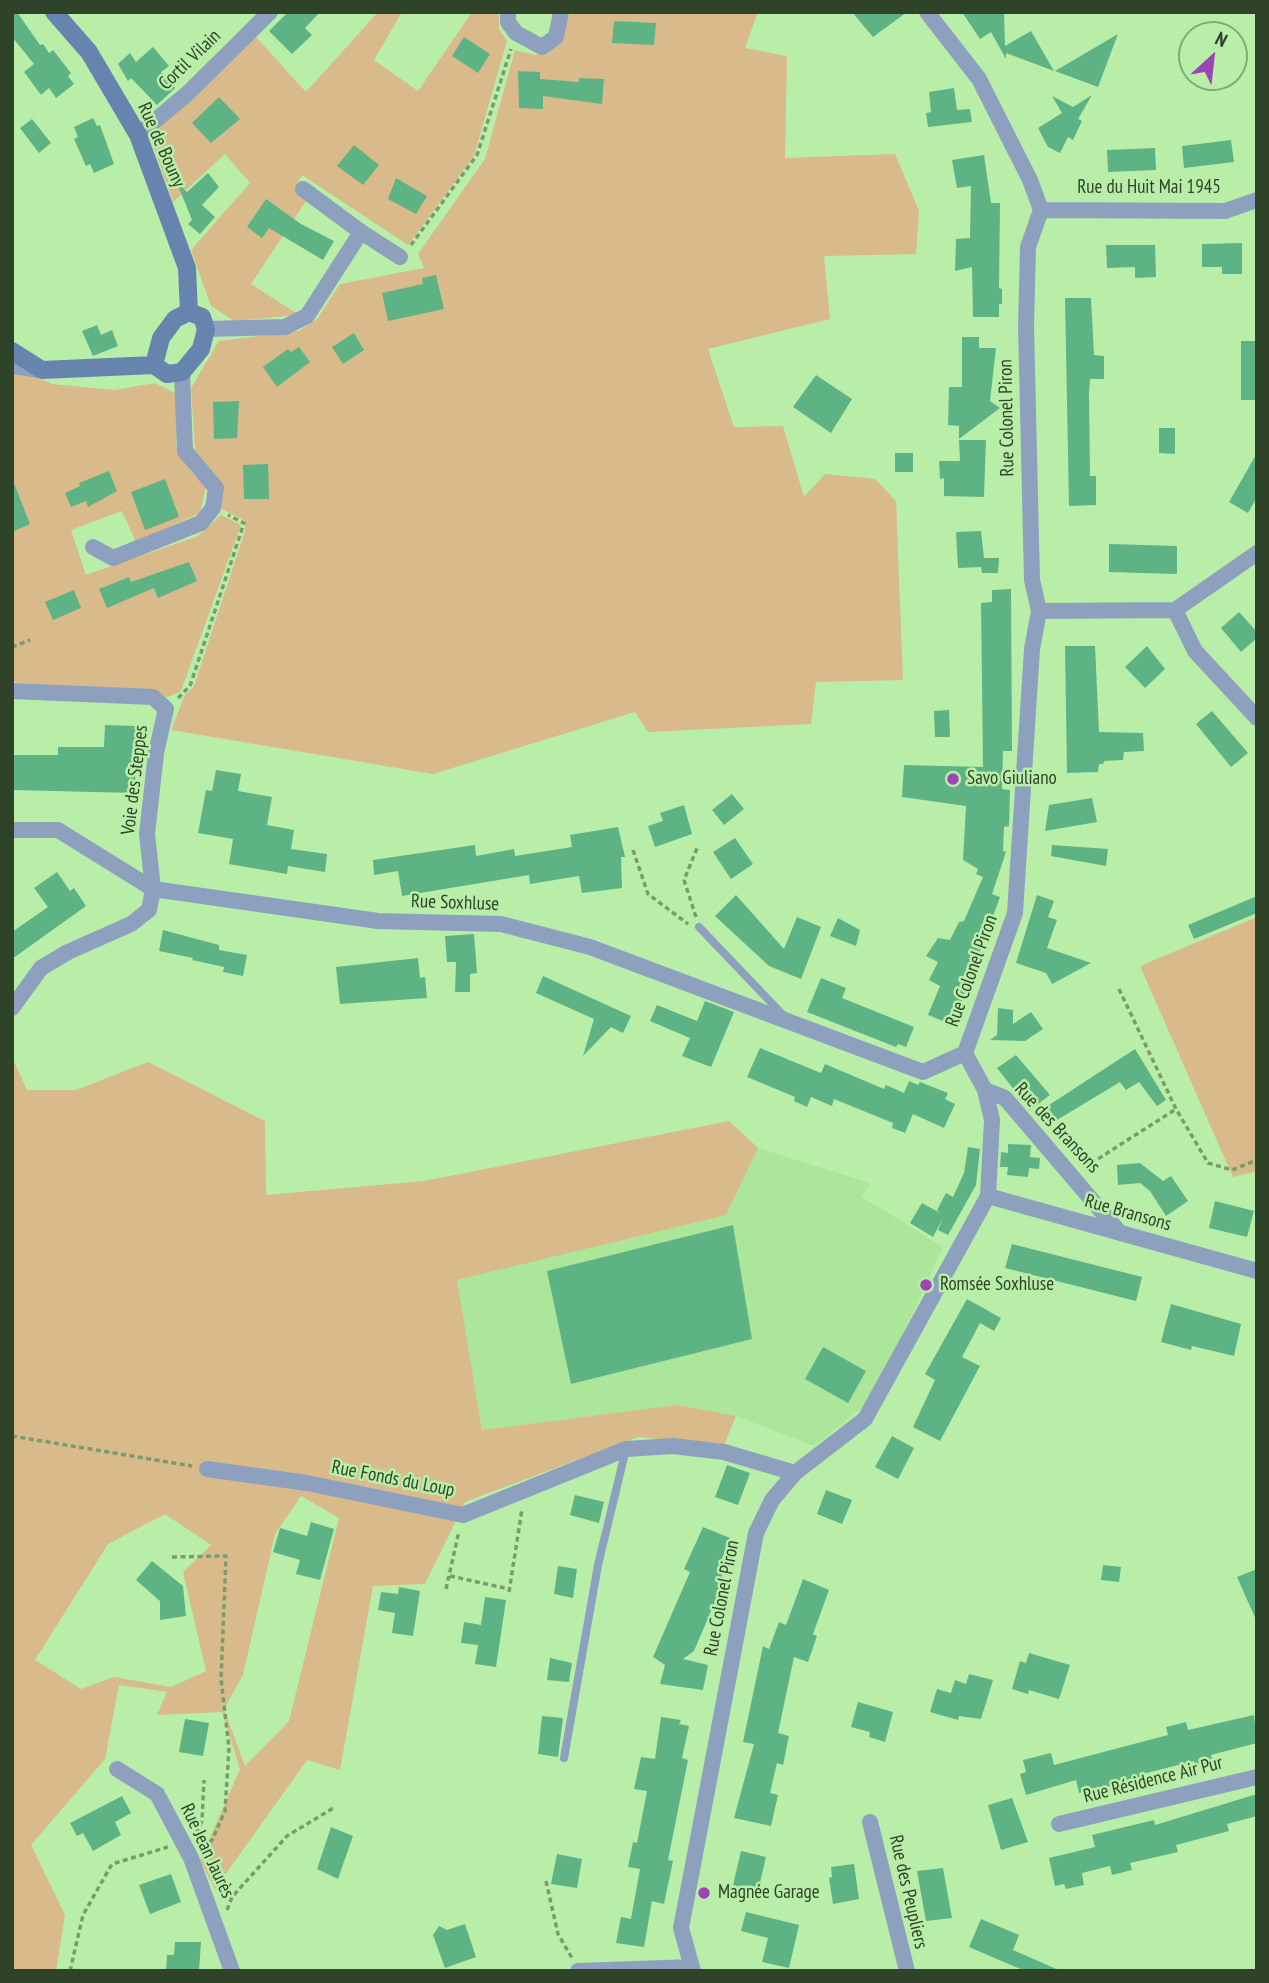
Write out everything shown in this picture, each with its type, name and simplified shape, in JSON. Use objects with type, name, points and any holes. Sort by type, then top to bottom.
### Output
[{"type":"street","name":"Rue de Bouny","points":[[54,12],[89,52],[138,135],[187,268],[188,312]]},
{"type":"street","name":"Cortil Vilain","points":[[138,135],[188,93],[270,12]]},
{"type":"street","points":[[508,12],[508,22],[516,33],[542,47],[556,37],[561,12]]},
{"type":"street","points":[[928,12],[979,79],[1030,180],[1041,210]]},
{"type":"street","points":[[303,189],[360,232],[400,257]]},
{"type":"street","name":"Rue du Huit Mai 1945","points":[[1041,210],[1226,211],[1257,200]]},
{"type":"street","name":"Rue Colonel Piron","points":[[693,1969],[681,1928],[756,1533],[772,1500],[795,1474],[865,1419],[988,1196],[993,1140],[985,1090],[965,1053],[1015,913],[1032,649],[1039,611],[1032,580],[1026,326],[1028,247],[1041,210]]},
{"type":"street","points":[[206,330],[285,327],[307,316],[360,232]]},
{"type":"street","points":[[93,547],[113,558],[201,523],[213,508],[216,488],[185,451],[182,372],[201,349],[206,330],[202,317],[188,312],[175,318],[161,338],[154,365]]},
{"type":"street","points":[[12,351],[42,370]]},
{"type":"street","points":[[12,366],[42,370],[154,365],[167,374],[182,372]]},
{"type":"street","points":[[1039,611],[1175,610],[1257,553]]},
{"type":"street","points":[[1175,610],[1195,651],[1257,718]]},
{"type":"street","name":"Voie des Steppes","points":[[12,691],[153,697],[166,709],[156,752],[147,834],[153,890]]},
{"type":"street","points":[[12,830],[58,830],[153,890],[149,910],[131,924],[68,952],[41,968],[12,1008]]},
{"type":"street","name":"Rue Soxhluse","points":[[153,890],[378,921],[501,924],[590,947],[692,983],[791,1024],[923,1072],[965,1053]]},
{"type":"street","name":"Rue des Bransons","points":[[985,1090],[1004,1098],[1073,1174],[1120,1233]]},
{"type":"street","name":"Rue Bransons","points":[[988,1196],[1257,1271]]},
{"type":"street","name":"Rue Fonds du Loup","points":[[207,1469],[306,1483],[463,1515],[626,1449],[673,1446],[724,1452],[795,1474]]},
{"type":"street","name":"Rue Jean Jaurès","points":[[117,1769],[157,1794],[189,1854],[232,1971]]},
{"type":"street","name":"Rue Résidence Air Pur","points":[[1059,1824],[1257,1777]]},
{"type":"street","name":"Rue des Peupliers","points":[[870,1822],[907,1971]]},
{"type":"street","points":[[578,1971],[693,1969]]},
{"type":"lane","points":[[699,927],[791,1024]]},
{"type":"lane","points":[[564,1758],[598,1565],[626,1449]]},
{"type":"path","points":[[418,236],[477,155],[516,33]]},
{"type":"path","points":[[166,709],[190,686],[244,523]]},
{"type":"path","points":[[12,647],[30,640]]},
{"type":"path","points":[[698,846],[684,880],[699,927]]},
{"type":"path","points":[[633,850],[648,894],[681,921],[699,927]]},
{"type":"path","points":[[1119,989],[1176,1109],[1208,1164],[1232,1170],[1257,1160]]},
{"type":"path","points":[[1073,1174],[1176,1109]]},
{"type":"path","points":[[12,1436],[207,1469]]},
{"type":"path","points":[[450,1576],[509,1590],[526,1490]]},
{"type":"path","points":[[446,1589],[463,1515]]},
{"type":"path","points":[[172,1557],[226,1556],[221,1679],[229,1748],[225,1811],[212,1840],[189,1854]]},
{"type":"path","points":[[189,1854],[202,1821],[204,1780]]},
{"type":"path","points":[[219,1932],[232,1897],[287,1836],[335,1807]]},
{"type":"path","points":[[70,1971],[83,1915],[112,1864],[166,1846],[189,1854]]},
{"type":"path","points":[[546,1881],[558,1934],[578,1971]]},
{"type":"shaded area","points":[[378,12],[402,12],[374,60],[418,91],[472,12],[499,12],[499,29],[507,41],[474,156],[408,245],[302,175],[295,187],[310,195],[251,284],[299,315],[234,321],[211,306],[191,250],[250,183],[225,154],[173,202],[150,136],[255,36],[306,92]]},
{"type":"shaded area","points":[[569,12],[758,12],[745,48],[787,56],[785,158],[895,154],[919,211],[916,254],[824,256],[830,319],[708,349],[734,427],[783,426],[804,497],[825,474],[875,479],[896,501],[903,680],[816,682],[811,724],[648,732],[635,712],[433,774],[171,730],[184,697],[194,686],[245,531],[245,521],[220,508],[224,486],[195,450],[191,388],[219,341],[299,331],[317,319],[340,284],[424,268],[418,254],[485,159],[515,50],[535,55],[561,44]]},
{"type":"shaded area","points":[[20,369],[52,384],[114,390],[155,383],[177,394],[176,445],[191,472],[206,486],[200,513],[136,542],[122,511],[71,530],[86,575],[198,536],[221,515],[241,525],[181,691],[168,697],[12,682],[12,371]]},
{"type":"shaded area","points":[[1257,917],[1257,1171],[1233,1177],[1140,966]]},
{"type":"shaded area","points":[[12,1057],[27,1090],[76,1090],[148,1062],[265,1121],[266,1195],[424,1181],[729,1121],[758,1148],[726,1215],[457,1280],[482,1430],[677,1405],[736,1416],[724,1445],[638,1437],[465,1502],[425,1584],[373,1586],[340,1770],[307,1760],[215,1889],[200,1861],[240,1769],[222,1712],[157,1715],[167,1692],[119,1685],[105,1759],[31,1845],[65,1915],[56,1971],[12,1971]],"holes":[[[301,1496],[339,1518],[289,1721],[245,1766],[224,1709],[243,1675],[275,1534]],[[165,1514],[211,1545],[183,1572],[206,1671],[171,1687],[114,1677],[81,1689],[35,1660],[108,1544]]]},
{"type":"shaded area","points":[[758,1148],[870,1183],[862,1197],[943,1247],[873,1399],[814,1446],[736,1416],[677,1405],[482,1430],[456,1279],[726,1215]]},
{"type":"building","points":[[12,12],[17,12],[40,45],[43,44],[49,53],[53,50],[71,73],[68,76],[74,84],[56,98],[49,88],[41,95],[24,72],[34,64],[12,37]]},
{"type":"building","points":[[288,12],[320,12],[305,28],[312,35],[292,54],[269,31]]},
{"type":"building","points":[[852,12],[907,12],[873,37]]},
{"type":"building","points":[[962,12],[1004,12],[1005,46],[1031,31],[1054,71],[1006,53],[1006,59],[991,32],[980,39]]},
{"type":"building","points":[[614,21],[656,23],[654,45],[612,43]]},
{"type":"building","points":[[1118,34],[1098,87],[1055,71]]},
{"type":"building","points":[[464,37],[490,54],[478,73],[452,56]]},
{"type":"building","points":[[153,47],[169,66],[161,72],[175,88],[157,105],[131,78],[128,81],[118,64],[130,53],[136,62]]},
{"type":"building","points":[[518,71],[540,72],[540,79],[579,82],[579,78],[604,79],[602,104],[543,96],[543,109],[519,108]]},
{"type":"building","points":[[954,88],[957,110],[970,109],[972,122],[928,127],[926,113],[931,112],[929,92]]},
{"type":"building","points":[[1092,95],[1078,119],[1082,121],[1073,140],[1068,137],[1060,153],[1048,147],[1038,128],[1062,113],[1052,96],[1073,107]]},
{"type":"building","points":[[219,97],[240,119],[211,143],[192,123]]},
{"type":"building","points":[[93,118],[97,126],[100,125],[114,164],[94,173],[90,164],[86,166],[74,139],[78,137],[74,127]]},
{"type":"building","points":[[32,119],[51,143],[39,153],[20,128]]},
{"type":"building","points":[[1231,140],[1234,162],[1184,168],[1182,146]]},
{"type":"building","points":[[354,145],[379,165],[363,185],[337,166]]},
{"type":"building","points":[[1155,148],[1156,170],[1108,172],[1107,150]]},
{"type":"building","points":[[984,155],[991,203],[1000,203],[999,288],[1002,289],[1002,304],[999,304],[999,317],[973,317],[972,267],[955,271],[956,239],[970,238],[971,186],[957,188],[952,160]]},
{"type":"building","points":[[208,173],[219,187],[202,205],[215,217],[200,234],[188,224],[192,220],[177,183],[187,192]]},
{"type":"building","points":[[396,178],[427,196],[416,214],[388,199]]},
{"type":"building","points":[[266,199],[301,224],[334,241],[323,260],[269,228],[262,238],[247,227]]},
{"type":"building","points":[[1242,243],[1242,274],[1222,274],[1222,267],[1202,267],[1202,244]]},
{"type":"building","points":[[1106,245],[1155,245],[1156,277],[1135,278],[1135,267],[1107,268]]},
{"type":"building","points":[[436,275],[444,309],[388,321],[382,293],[423,284],[422,278]]},
{"type":"building","points":[[1065,298],[1091,298],[1094,355],[1104,356],[1104,379],[1090,379],[1089,394],[1090,476],[1096,476],[1096,505],[1069,506]]},
{"type":"building","points":[[97,325],[101,335],[112,330],[118,346],[93,356],[82,331]]},
{"type":"building","points":[[354,333],[364,350],[343,364],[332,347]]},
{"type":"building","points":[[962,337],[979,337],[979,348],[996,348],[990,401],[1000,408],[959,439],[959,426],[948,425],[949,387],[962,387]]},
{"type":"building","points":[[1241,341],[1257,341],[1257,400],[1241,400]]},
{"type":"building","points":[[299,347],[310,362],[277,387],[263,367],[288,349],[291,352]]},
{"type":"building","points":[[816,375],[852,399],[831,433],[793,407]]},
{"type":"building","points":[[239,401],[237,438],[214,439],[213,402]]},
{"type":"building","points":[[1159,428],[1175,428],[1175,454],[1159,453]]},
{"type":"building","points":[[959,440],[986,440],[984,497],[944,496],[944,478],[940,479],[939,461],[960,461]]},
{"type":"building","points":[[895,453],[913,453],[913,472],[895,472]]},
{"type":"building","points":[[1257,453],[1257,497],[1248,513],[1229,502]]},
{"type":"building","points":[[268,464],[269,499],[244,499],[243,465]]},
{"type":"building","points":[[109,471],[117,491],[88,507],[86,501],[71,507],[65,493],[80,486],[79,483]]},
{"type":"building","points":[[165,479],[179,517],[145,530],[131,492]]},
{"type":"building","points":[[12,482],[30,524],[12,532]]},
{"type":"building","points":[[981,531],[984,558],[999,558],[998,573],[982,573],[981,567],[958,568],[956,532]]},
{"type":"building","points":[[1109,544],[1177,546],[1177,574],[1109,572]]},
{"type":"building","points":[[189,562],[197,581],[158,598],[154,588],[107,608],[99,589],[129,577],[131,582]]},
{"type":"building","points":[[1011,589],[1012,751],[1003,751],[1002,789],[1010,790],[1009,826],[1004,827],[1003,851],[1006,852],[992,894],[1000,897],[953,1025],[928,1015],[940,986],[929,980],[938,962],[926,956],[938,938],[950,940],[959,922],[964,921],[983,877],[976,874],[978,869],[963,860],[966,806],[902,797],[904,765],[983,767],[981,603],[992,602],[992,590]]},
{"type":"building","points":[[74,590],[81,608],[53,620],[45,602]]},
{"type":"building","points":[[1239,612],[1257,632],[1257,638],[1241,652],[1221,628]]},
{"type":"building","points":[[1065,646],[1095,646],[1099,732],[1143,733],[1144,751],[1124,752],[1123,760],[1104,761],[1099,764],[1098,772],[1067,773]]},
{"type":"building","points":[[1147,646],[1165,669],[1145,688],[1125,667]]},
{"type":"building","points":[[949,710],[950,737],[935,737],[934,711]]},
{"type":"building","points":[[1212,711],[1248,753],[1231,767],[1196,724]]},
{"type":"building","points":[[105,725],[136,726],[135,793],[13,790],[13,755],[58,755],[58,747],[104,747]]},
{"type":"building","points":[[216,770],[241,774],[238,791],[272,797],[267,825],[294,830],[291,849],[327,854],[325,872],[288,866],[287,874],[229,864],[233,839],[198,833],[206,790],[212,791]]},
{"type":"building","points":[[732,794],[744,809],[724,825],[712,810]]},
{"type":"building","points":[[1092,798],[1097,822],[1045,831],[1049,805]]},
{"type":"building","points":[[684,805],[692,834],[655,847],[648,826],[663,821],[660,813]]},
{"type":"building","points":[[618,827],[625,857],[621,857],[622,888],[582,893],[579,876],[530,884],[529,875],[402,896],[398,871],[374,875],[373,860],[475,845],[476,856],[514,849],[515,856],[572,847],[570,835]]},
{"type":"building","points":[[735,838],[753,864],[731,879],[713,852]]},
{"type":"building","points":[[1052,845],[1108,849],[1106,866],[1051,856]]},
{"type":"building","points":[[57,872],[70,891],[74,888],[86,906],[12,959],[12,932],[48,907],[34,888]]},
{"type":"building","points":[[736,895],[784,949],[797,917],[821,927],[801,979],[769,966],[715,916]]},
{"type":"building","points":[[1037,895],[1054,901],[1048,917],[1057,920],[1047,948],[1091,963],[1052,984],[1046,973],[1016,963]]},
{"type":"building","points":[[1257,896],[1257,913],[1194,939],[1188,925]]},
{"type":"building","points":[[838,918],[860,930],[856,946],[830,936]]},
{"type":"building","points":[[163,930],[219,945],[219,950],[247,955],[243,976],[223,972],[224,967],[159,951]]},
{"type":"building","points":[[474,934],[477,973],[470,974],[470,992],[455,992],[456,962],[447,962],[445,936]]},
{"type":"building","points":[[418,958],[420,978],[425,977],[427,998],[340,1004],[336,967]]},
{"type":"building","points":[[543,976],[631,1016],[623,1033],[611,1027],[583,1056],[594,1019],[536,993]]},
{"type":"building","points":[[821,978],[846,988],[842,998],[914,1027],[906,1047],[898,1044],[896,1047],[807,1012]]},
{"type":"building","points":[[705,1001],[734,1012],[711,1067],[682,1056],[690,1038],[650,1021],[657,1005],[697,1021]]},
{"type":"building","points":[[998,1008],[1013,1010],[1013,1024],[1031,1012],[1043,1029],[1025,1041],[990,1040],[997,1035]]},
{"type":"building","points":[[760,1048],[821,1073],[825,1064],[884,1089],[886,1085],[904,1093],[909,1081],[918,1085],[920,1082],[948,1093],[945,1099],[955,1104],[944,1128],[913,1114],[905,1133],[892,1128],[893,1123],[834,1099],[832,1106],[811,1097],[807,1107],[794,1101],[795,1097],[747,1077]]},
{"type":"building","points":[[1135,1049],[1166,1100],[1157,1106],[1139,1082],[1126,1090],[1120,1082],[1057,1120],[1046,1107]]},
{"type":"building","points":[[1016,1055],[1050,1095],[1030,1110],[997,1068]]},
{"type":"building","points":[[1008,1144],[1031,1145],[1030,1157],[1040,1158],[1039,1169],[1029,1168],[1028,1177],[1007,1175],[1008,1167],[1000,1167],[1001,1152],[1008,1153]]},
{"type":"building","points":[[968,1147],[980,1149],[976,1185],[948,1235],[938,1230],[943,1218],[933,1237],[910,1223],[922,1203],[940,1213],[937,1210],[946,1193],[953,1197],[964,1173]]},
{"type":"building","points":[[1140,1163],[1163,1181],[1171,1176],[1188,1201],[1166,1216],[1150,1191],[1140,1183],[1118,1185],[1117,1165]]},
{"type":"building","points":[[1215,1201],[1254,1211],[1247,1237],[1209,1228]]},
{"type":"building","points":[[733,1225],[752,1339],[571,1384],[547,1271]]},
{"type":"building","points":[[1012,1244],[1142,1277],[1136,1301],[1005,1268]]},
{"type":"building","points":[[967,1299],[1001,1318],[994,1331],[980,1323],[962,1357],[980,1366],[940,1441],[913,1427],[935,1380],[925,1374]]},
{"type":"building","points":[[1171,1304],[1241,1324],[1234,1356],[1192,1346],[1191,1350],[1161,1342]]},
{"type":"building","points":[[823,1347],[866,1371],[848,1403],[805,1379]]},
{"type":"building","points":[[892,1436],[914,1448],[898,1479],[875,1467]]},
{"type":"building","points":[[727,1465],[750,1473],[738,1505],[715,1497]]},
{"type":"building","points":[[826,1490],[852,1500],[842,1524],[817,1514]]},
{"type":"building","points":[[575,1495],[604,1502],[599,1523],[570,1515]]},
{"type":"building","points":[[311,1522],[334,1529],[320,1580],[296,1574],[300,1560],[273,1552],[280,1528],[307,1536]]},
{"type":"building","points":[[703,1527],[730,1538],[718,1569],[723,1571],[720,1590],[694,1651],[683,1659],[708,1665],[703,1690],[660,1684],[665,1665],[653,1657],[690,1572],[684,1569]]},
{"type":"building","points":[[152,1561],[183,1586],[186,1616],[160,1620],[160,1601],[136,1580]]},
{"type":"building","points":[[1103,1565],[1121,1567],[1119,1582],[1101,1580]]},
{"type":"building","points":[[558,1566],[577,1569],[573,1598],[554,1594]]},
{"type":"building","points":[[1257,1569],[1257,1622],[1237,1577]]},
{"type":"building","points":[[803,1579],[829,1590],[813,1634],[817,1636],[808,1662],[794,1657],[778,1733],[789,1736],[783,1765],[777,1763],[770,1793],[778,1795],[771,1826],[734,1818],[754,1744],[743,1742],[763,1646],[769,1649],[779,1622],[786,1625]]},
{"type":"building","points":[[399,1587],[420,1591],[413,1636],[392,1633],[395,1613],[378,1610],[381,1592],[398,1594]]},
{"type":"building","points":[[485,1597],[506,1600],[496,1667],[475,1664],[478,1645],[461,1643],[464,1622],[481,1625]]},
{"type":"building","points":[[1029,1653],[1070,1665],[1059,1699],[1029,1690],[1028,1694],[1012,1689],[1020,1661],[1026,1663]]},
{"type":"building","points":[[550,1658],[572,1663],[569,1682],[547,1680]]},
{"type":"building","points":[[969,1674],[993,1680],[981,1719],[959,1716],[958,1720],[930,1712],[937,1689],[951,1693],[955,1680],[966,1684]]},
{"type":"building","points":[[858,1702],[893,1712],[885,1742],[869,1737],[870,1732],[851,1727]]},
{"type":"building","points":[[1254,1715],[1257,1743],[1211,1755],[1212,1760],[1195,1765],[1194,1761],[1143,1774],[1144,1779],[1079,1793],[1076,1780],[1026,1795],[1020,1774],[1026,1772],[1023,1760],[1051,1753],[1054,1765],[1168,1735],[1166,1727],[1186,1722],[1188,1730]]},
{"type":"building","points":[[542,1716],[563,1718],[558,1757],[538,1754]]},
{"type":"building","points":[[661,1717],[681,1720],[679,1724],[689,1726],[682,1758],[688,1760],[668,1860],[673,1861],[664,1904],[652,1901],[644,1947],[616,1943],[621,1917],[631,1919],[640,1869],[628,1867],[633,1842],[637,1843],[647,1791],[634,1789],[641,1757],[655,1759]]},
{"type":"building","points":[[185,1719],[209,1723],[203,1756],[179,1752]]},
{"type":"building","points":[[1257,1794],[1257,1816],[1227,1824],[1229,1831],[1176,1845],[1178,1852],[1130,1863],[1132,1870],[1112,1875],[1110,1866],[1082,1873],[1084,1885],[1066,1889],[1064,1884],[1055,1886],[1049,1858],[1095,1847],[1092,1835],[1154,1820],[1155,1825]]},
{"type":"building","points":[[122,1796],[131,1813],[115,1822],[121,1835],[93,1851],[83,1833],[77,1836],[70,1823]]},
{"type":"building","points":[[1012,1798],[1028,1842],[1001,1850],[988,1805]]},
{"type":"building","points":[[331,1827],[353,1836],[338,1879],[317,1869]]},
{"type":"building","points":[[741,1851],[766,1857],[758,1891],[733,1885]]},
{"type":"building","points":[[557,1854],[582,1859],[577,1888],[551,1884]]},
{"type":"building","points":[[854,1864],[859,1899],[833,1904],[829,1878],[832,1877],[831,1867]]},
{"type":"building","points":[[943,1868],[952,1918],[926,1921],[917,1871]]},
{"type":"building","points":[[171,1874],[181,1902],[150,1914],[139,1885]]},
{"type":"building","points":[[746,1912],[799,1925],[789,1968],[762,1962],[768,1938],[741,1931]]},
{"type":"building","points":[[981,1919],[1019,1935],[1013,1950],[1061,1971],[1025,1971],[969,1947]]},
{"type":"building","points":[[465,1924],[476,1957],[445,1968],[433,1935],[439,1926],[447,1930]]},
{"type":"building","points":[[175,1942],[201,1942],[199,1971],[166,1971],[167,1955],[174,1955]]},
{"type":"place","name":"Savo Giuliano","points":[[953,779]]},
{"type":"place","name":"Romsée Soxhluse","points":[[926,1285]]},
{"type":"place","name":"Magnée Garage","points":[[704,1893]]}]
